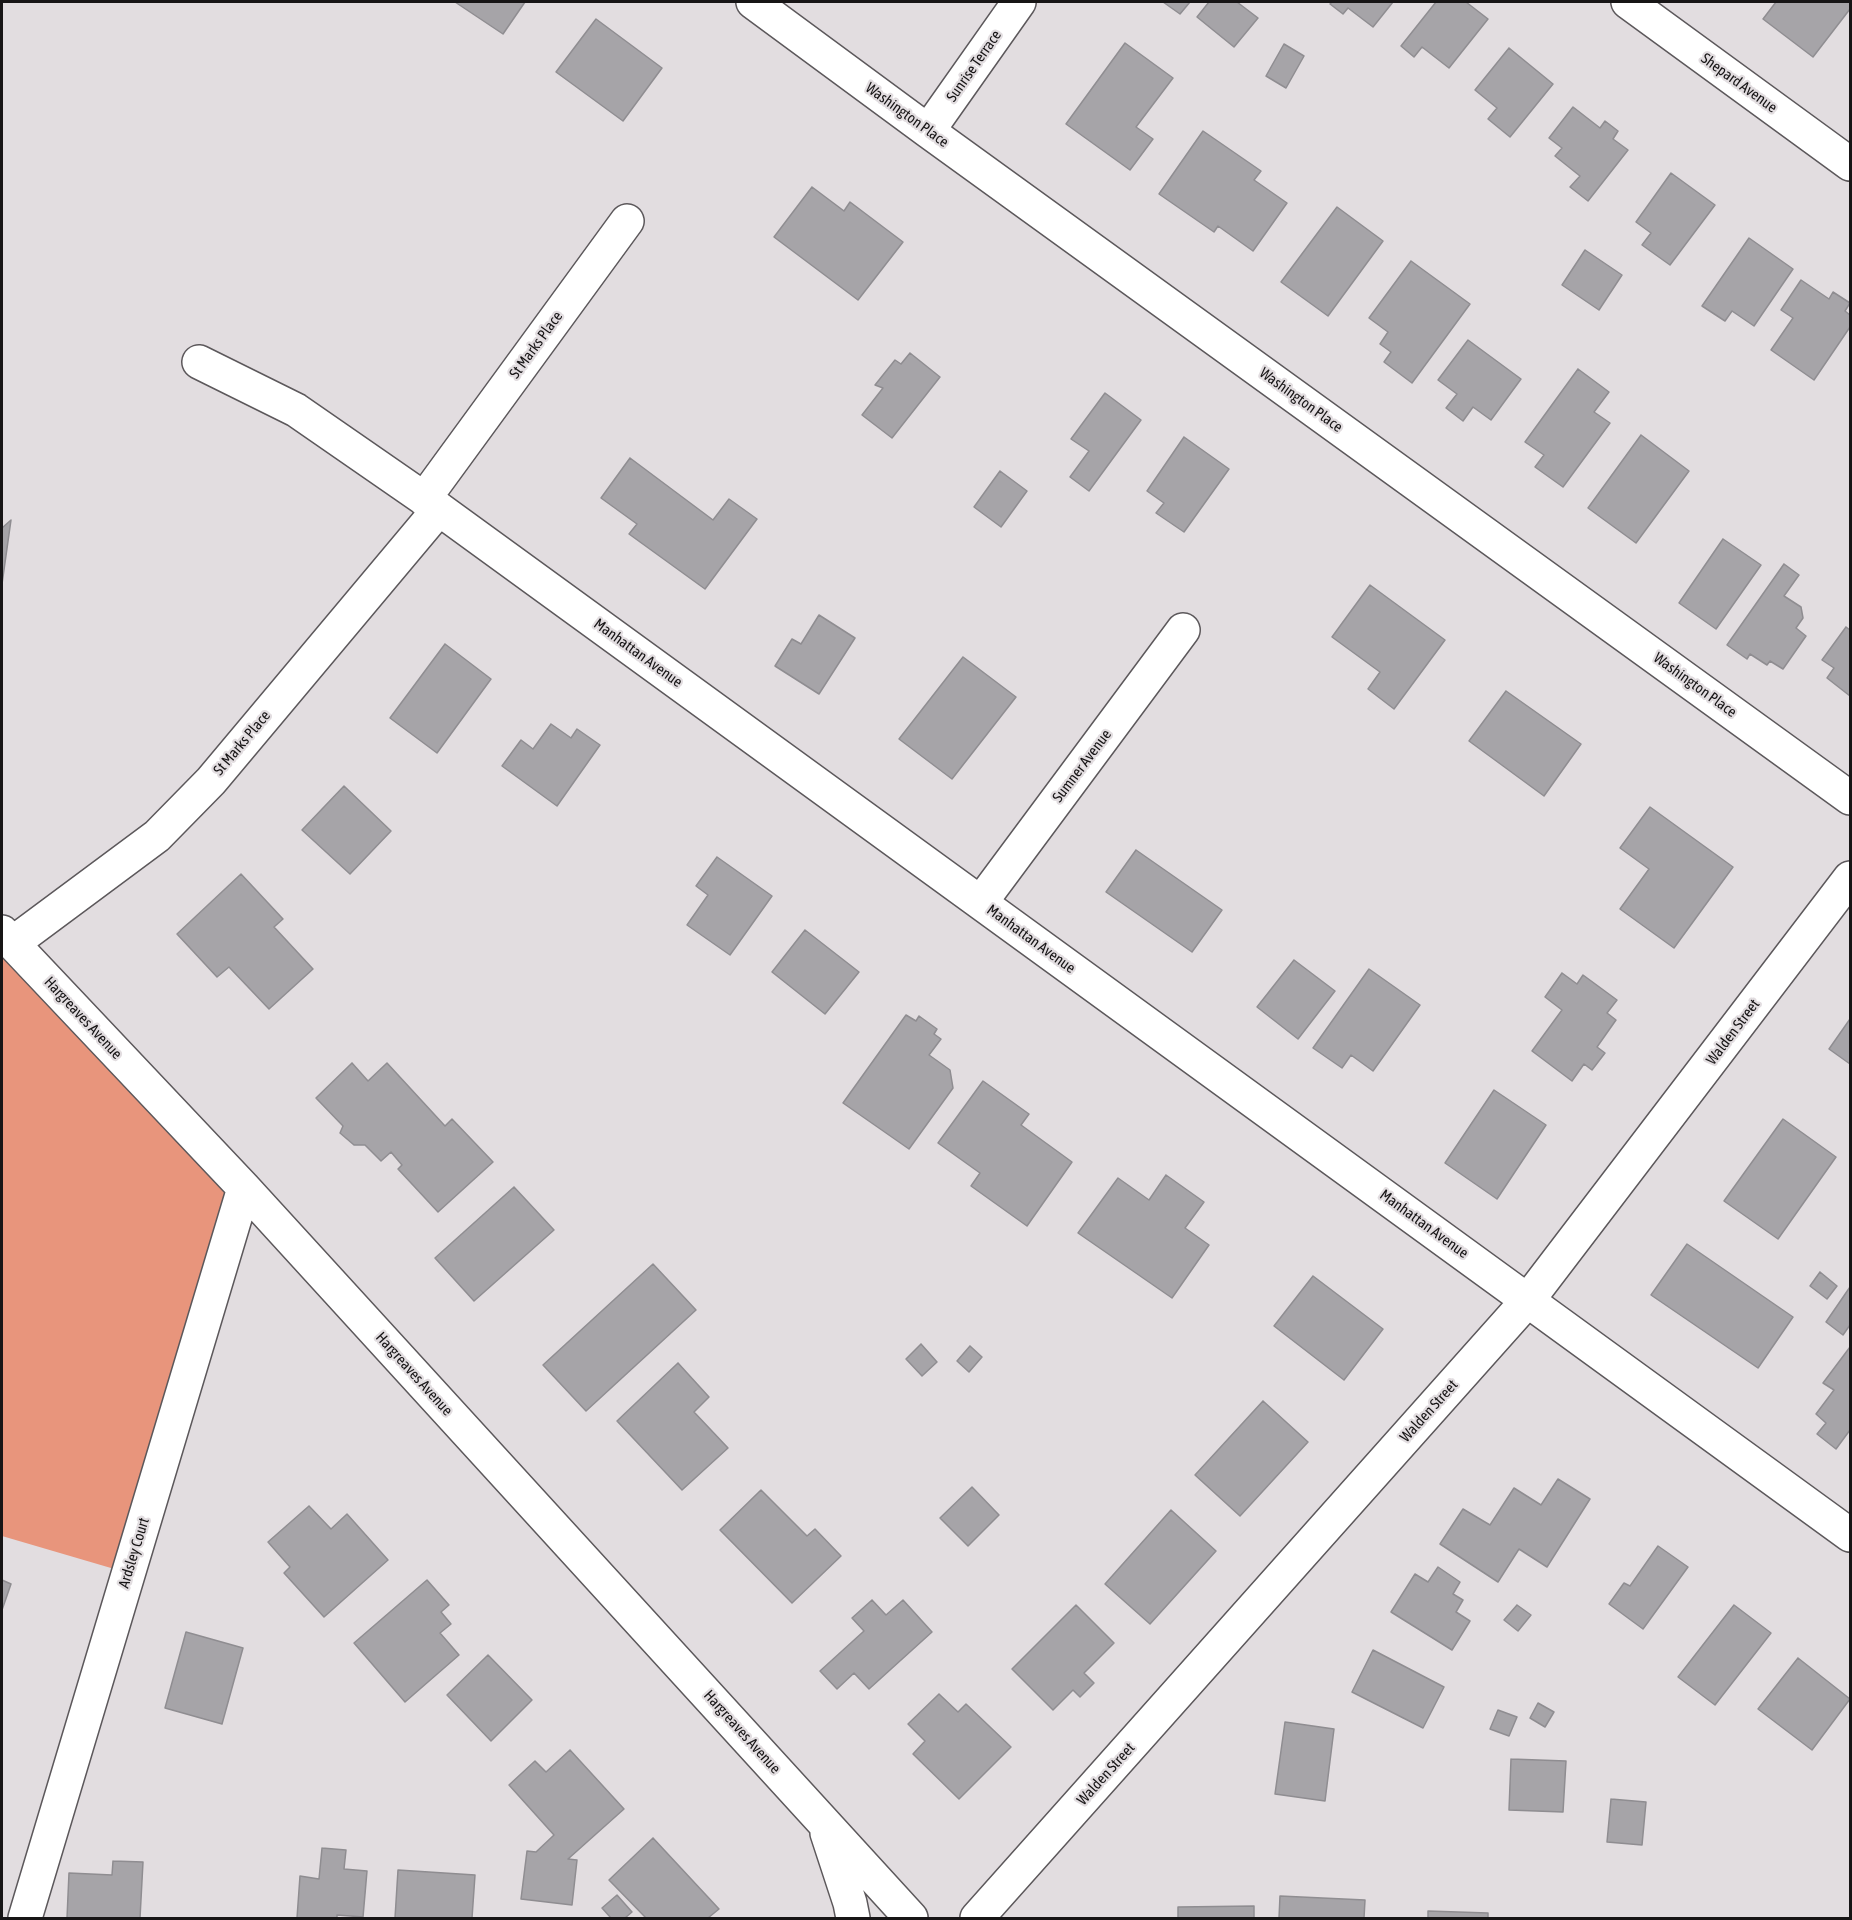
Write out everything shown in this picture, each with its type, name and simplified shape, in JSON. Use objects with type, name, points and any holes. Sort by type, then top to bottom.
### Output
[{"type":"street","name":"Washington Place","points":[[753,2],[1851,798]]},
{"type":"street","name":"Sunrise Terrace","points":[[928,131],[1019,2]]},
{"type":"street","name":"Shepard Avenue","points":[[1628,2],[1848,157]]},
{"type":"street","name":"St Marks Place","points":[[7,938],[157,836],[211,781],[431,504],[627,221]]},
{"type":"street","name":"Manhattan Avenue","points":[[199,362],[296,410],[431,504],[1851,1535]]},
{"type":"street","name":"Sumner Avenue","points":[[981,902],[1183,630]]},
{"type":"street","name":"Walden Street","points":[[977,1918],[1528,1300],[1851,878]]},
{"type":"street","name":"Hargreaves Avenue","points":[[7,938],[244,1188],[911,1918]]},
{"type":"street","name":"Ardsley Court","points":[[25,1918],[244,1188]]},
{"type":"street","name":"Hargreaves Avenue","points":[[822,1820],[853,1918]]},
{"type":"shaded area","points":[[2,932],[244,1188],[128,1573],[2,1536]]},
{"type":"building","points":[[455,2],[525,2],[503,34]]},
{"type":"building","points":[[1163,2],[1190,2],[1180,14]]},
{"type":"building","points":[[1209,2],[1237,2],[1258,18],[1234,47],[1197,17]]},
{"type":"building","points":[[1332,2],[1393,2],[1373,27],[1348,8],[1343,14],[1330,4]]},
{"type":"building","points":[[1436,2],[1466,2],[1488,19],[1449,68],[1422,47],[1414,57],[1401,46]]},
{"type":"building","points":[[1776,2],[1850,2],[1850,9],[1813,57],[1763,19]]},
{"type":"building","points":[[596,19],[662,68],[623,121],[556,72]]},
{"type":"building","points":[[1125,43],[1173,78],[1136,127],[1153,139],[1130,170],[1066,124]]},
{"type":"building","points":[[1284,44],[1304,56],[1286,88],[1266,76]]},
{"type":"building","points":[[1509,48],[1553,84],[1510,137],[1488,119],[1497,108],[1475,90]]},
{"type":"building","points":[[1573,107],[1600,128],[1605,121],[1618,131],[1613,139],[1628,150],[1588,201],[1570,187],[1580,176],[1555,156],[1562,148],[1549,138]]},
{"type":"building","points":[[1203,131],[1261,171],[1254,180],[1287,203],[1253,251],[1218,226],[1214,232],[1159,194]]},
{"type":"building","points":[[1671,173],[1715,205],[1670,265],[1642,245],[1651,233],[1636,222]]},
{"type":"building","points":[[812,187],[844,211],[850,202],[903,242],[858,300],[774,237]]},
{"type":"building","points":[[1337,207],[1383,241],[1328,316],[1281,282]]},
{"type":"building","points":[[1749,238],[1793,269],[1754,326],[1732,311],[1725,321],[1702,306]]},
{"type":"building","points":[[1585,250],[1622,275],[1599,310],[1562,285]]},
{"type":"building","points":[[1411,261],[1470,304],[1412,383],[1384,362],[1391,352],[1380,344],[1388,332],[1369,318]]},
{"type":"building","points":[[1801,280],[1829,299],[1833,292],[1850,303],[1845,311],[1850,315],[1850,327],[1814,380],[1771,350],[1793,318],[1781,310]]},
{"type":"building","points":[[1468,340],[1521,379],[1491,420],[1473,407],[1463,421],[1446,408],[1457,394],[1438,380]]},
{"type":"building","points":[[910,353],[940,377],[892,438],[862,415],[883,388],[875,385],[895,360],[901,364]]},
{"type":"building","points":[[1578,369],[1609,392],[1594,412],[1610,423],[1563,487],[1535,467],[1544,455],[1525,442]]},
{"type":"building","points":[[1105,393],[1141,420],[1089,491],[1070,477],[1089,451],[1071,439]]},
{"type":"building","points":[[1641,435],[1689,471],[1636,543],[1588,508]]},
{"type":"building","points":[[1184,437],[1229,469],[1184,532],[1156,513],[1164,503],[1147,491]]},
{"type":"building","points":[[630,458],[713,520],[729,499],[757,519],[705,589],[629,534],[637,524],[601,498]]},
{"type":"building","points":[[1000,471],[1027,491],[1001,527],[974,507]]},
{"type":"building","points":[[11,520],[2,584],[2,528]]},
{"type":"building","points":[[1723,539],[1761,565],[1716,629],[1679,603]]},
{"type":"building","points":[[1784,564],[1799,575],[1784,596],[1801,607],[1803,618],[1796,628],[1806,636],[1783,669],[1770,661],[1767,665],[1750,654],[1747,659],[1727,645]]},
{"type":"building","points":[[1370,585],[1445,640],[1394,709],[1368,689],[1380,672],[1332,637]]},
{"type":"building","points":[[819,615],[855,638],[819,694],[775,666],[792,639],[801,644]]},
{"type":"building","points":[[1846,627],[1850,630],[1850,696],[1827,678],[1834,668],[1822,660]]},
{"type":"building","points":[[445,644],[491,679],[437,753],[390,718]]},
{"type":"building","points":[[963,657],[1016,697],[952,779],[899,739]]},
{"type":"building","points":[[1506,691],[1581,744],[1544,796],[1469,741]]},
{"type":"building","points":[[551,724],[571,738],[577,729],[600,745],[557,806],[502,766],[521,740],[533,749]]},
{"type":"building","points":[[344,786],[391,831],[350,874],[302,830]]},
{"type":"building","points":[[1650,807],[1733,867],[1674,948],[1620,909],[1649,869],[1620,848]]},
{"type":"building","points":[[1136,850],[1222,910],[1192,952],[1106,892]]},
{"type":"building","points":[[717,857],[772,896],[730,955],[687,925],[708,895],[696,886]]},
{"type":"building","points":[[241,874],[283,919],[274,927],[313,969],[269,1009],[229,967],[217,977],[177,934]]},
{"type":"building","points":[[805,930],[859,972],[825,1014],[772,972]]},
{"type":"building","points":[[1294,960],[1335,991],[1298,1039],[1257,1007]]},
{"type":"building","points":[[1369,969],[1420,1005],[1373,1071],[1351,1055],[1342,1068],[1313,1048]]},
{"type":"building","points":[[1562,973],[1577,984],[1583,975],[1617,1000],[1607,1013],[1616,1020],[1597,1047],[1605,1053],[1592,1070],[1584,1064],[1572,1081],[1532,1051],[1562,1010],[1545,997]]},
{"type":"building","points":[[906,1015],[916,1021],[919,1016],[937,1029],[934,1034],[941,1039],[929,1055],[950,1070],[953,1088],[909,1149],[843,1103]]},
{"type":"building","points":[[1850,1019],[1850,1064],[1829,1049]]},
{"type":"building","points":[[352,1063],[368,1081],[387,1063],[445,1126],[452,1119],[493,1162],[438,1212],[398,1169],[402,1165],[391,1152],[381,1161],[365,1145],[354,1145],[340,1133],[343,1126],[316,1098]]},
{"type":"building","points":[[983,1081],[1029,1114],[1021,1125],[1072,1162],[1027,1226],[971,1186],[980,1173],[938,1143]]},
{"type":"building","points":[[1494,1090],[1546,1125],[1497,1199],[1445,1163]]},
{"type":"building","points":[[1783,1119],[1836,1157],[1778,1239],[1724,1201]]},
{"type":"building","points":[[1166,1175],[1204,1202],[1185,1228],[1209,1245],[1172,1298],[1078,1233],[1118,1178],[1149,1200]]},
{"type":"building","points":[[514,1187],[554,1230],[474,1301],[435,1258]]},
{"type":"building","points":[[1687,1244],[1793,1317],[1758,1368],[1651,1295]]},
{"type":"building","points":[[653,1264],[696,1310],[586,1411],[543,1365]]},
{"type":"building","points":[[1820,1272],[1837,1286],[1827,1299],[1810,1286]]},
{"type":"building","points":[[1313,1276],[1383,1329],[1344,1380],[1274,1326]]},
{"type":"building","points":[[1850,1287],[1850,1325],[1843,1335],[1826,1322]]},
{"type":"building","points":[[921,1344],[937,1362],[922,1376],[906,1359]]},
{"type":"building","points":[[970,1346],[982,1357],[969,1372],[957,1361]]},
{"type":"building","points":[[1850,1347],[1850,1430],[1836,1449],[1817,1434],[1826,1423],[1816,1414],[1834,1390],[1823,1383]]},
{"type":"building","points":[[678,1363],[709,1397],[694,1412],[728,1448],[682,1490],[617,1421]]},
{"type":"building","points":[[1263,1401],[1308,1442],[1240,1516],[1195,1475]]},
{"type":"building","points":[[1558,1479],[1590,1499],[1547,1567],[1519,1549],[1498,1582],[1440,1544],[1463,1509],[1490,1525],[1514,1488],[1541,1505]]},
{"type":"building","points":[[972,1487],[999,1515],[968,1546],[940,1518]]},
{"type":"building","points":[[761,1490],[807,1536],[815,1529],[841,1556],[792,1603],[720,1530]]},
{"type":"building","points":[[309,1506],[331,1529],[347,1514],[388,1560],[324,1617],[284,1573],[290,1567],[268,1542]]},
{"type":"building","points":[[1171,1510],[1216,1551],[1150,1624],[1105,1584]]},
{"type":"building","points":[[1658,1546],[1688,1567],[1643,1629],[1609,1604],[1624,1583],[1630,1586]]},
{"type":"building","points":[[1438,1567],[1460,1582],[1453,1594],[1463,1600],[1456,1612],[1470,1621],[1452,1650],[1391,1612],[1415,1574],[1428,1582]]},
{"type":"building","points":[[2,1580],[11,1584],[2,1610]]},
{"type":"building","points":[[427,1580],[449,1605],[441,1612],[451,1624],[440,1633],[459,1655],[405,1702],[354,1643]]},
{"type":"building","points":[[872,1600],[886,1615],[903,1600],[932,1632],[869,1689],[854,1673],[837,1689],[820,1671],[864,1631],[852,1618]]},
{"type":"building","points":[[1076,1605],[1114,1643],[1084,1673],[1094,1683],[1080,1697],[1073,1690],[1053,1710],[1012,1669]]},
{"type":"building","points":[[1517,1605],[1531,1615],[1518,1631],[1504,1620]]},
{"type":"building","points":[[1734,1605],[1771,1633],[1715,1705],[1678,1677]]},
{"type":"building","points":[[186,1632],[243,1648],[222,1724],[165,1708]]},
{"type":"building","points":[[1373,1650],[1444,1687],[1423,1728],[1352,1692]]},
{"type":"building","points":[[488,1655],[532,1700],[491,1741],[447,1695]]},
{"type":"building","points":[[1798,1658],[1850,1699],[1812,1750],[1758,1709]]},
{"type":"building","points":[[939,1694],[958,1712],[966,1704],[1011,1747],[959,1799],[913,1754],[925,1741],[908,1724]]},
{"type":"building","points":[[1538,1703],[1554,1712],[1545,1727],[1530,1718]]},
{"type":"building","points":[[1498,1710],[1517,1717],[1509,1736],[1490,1729]]},
{"type":"building","points":[[1285,1722],[1334,1729],[1325,1801],[1275,1794]]},
{"type":"building","points":[[570,1750],[624,1809],[568,1859],[577,1860],[572,1905],[521,1899],[527,1851],[536,1852],[554,1835],[509,1785],[535,1761],[546,1772]]},
{"type":"building","points":[[1511,1759],[1566,1761],[1563,1812],[1509,1810]]},
{"type":"building","points":[[1611,1799],[1646,1802],[1642,1845],[1607,1842]]},
{"type":"building","points":[[653,1838],[719,1909],[708,1918],[646,1918],[609,1880]]},
{"type":"building","points":[[322,1848],[346,1850],[344,1869],[367,1871],[363,1917],[337,1915],[337,1918],[297,1918],[300,1876],[319,1879]]},
{"type":"building","points":[[113,1861],[143,1862],[140,1918],[67,1918],[69,1873],[112,1875]]},
{"type":"building","points":[[398,1870],[475,1875],[472,1918],[395,1918]]},
{"type":"building","points":[[617,1895],[632,1912],[625,1918],[611,1918],[602,1908]]},
{"type":"building","points":[[1280,1896],[1365,1900],[1364,1918],[1279,1918]]},
{"type":"building","points":[[1254,1906],[1254,1918],[1178,1918],[1178,1907]]},
{"type":"building","points":[[1428,1911],[1488,1913],[1488,1918],[1428,1918]]}]
